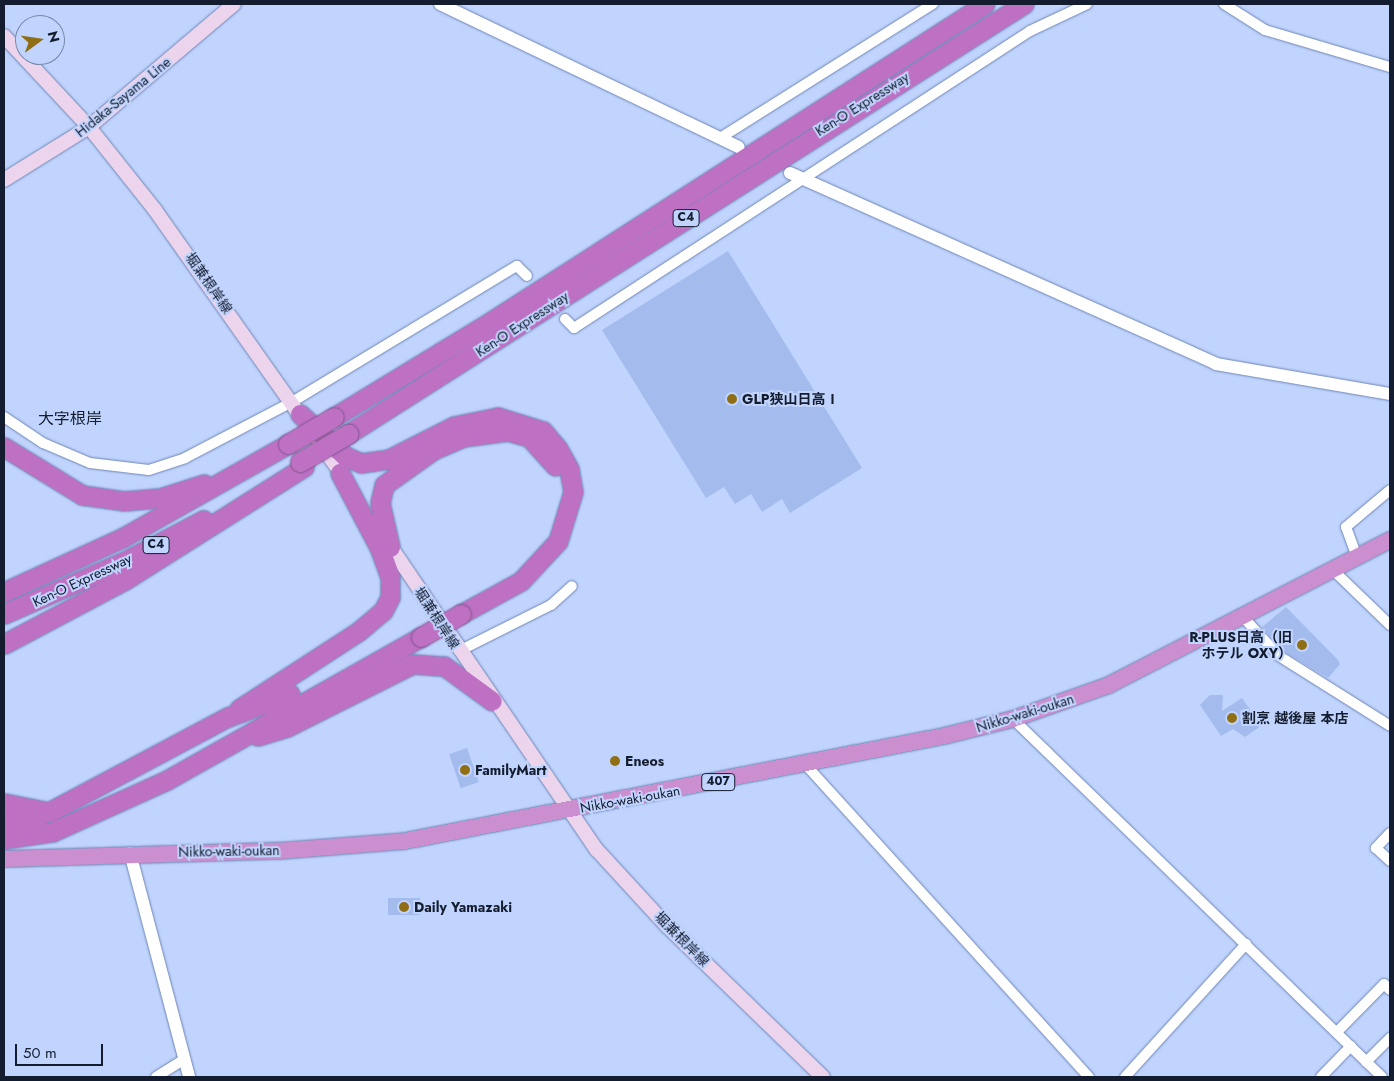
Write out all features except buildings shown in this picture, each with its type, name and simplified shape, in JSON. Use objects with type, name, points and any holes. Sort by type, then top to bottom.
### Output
[{"type":"highway","name":"Ken-O Expressway","points":[[4,592],[82,559],[237,474],[334,417],[490,322],[985,4]]},
{"type":"highway","name":"Ken-O Expressway","points":[[4,614],[129,559],[302,464],[1024,4]]},
{"type":"highway","points":[[242,741],[277,715],[418,631],[458,609],[521,581],[558,541],[573,492],[569,469],[558,449],[543,430],[498,417],[454,426],[389,459],[361,463],[345,456],[296,408]]},
{"type":"highway","points":[[390,547],[380,504],[384,485],[394,474],[463,437],[508,431],[529,437],[550,457],[560,477],[562,497],[553,532],[509,574],[458,609]]},
{"type":"highway","points":[[4,447],[82,495],[124,501],[160,498],[237,474]]},
{"type":"highway","points":[[4,644],[134,576],[302,464]]},
{"type":"highway","points":[[4,824],[49,812],[228,717],[359,631],[382,611],[390,597],[390,577],[380,549],[340,473]]},
{"type":"highway","name":"Nikko-waki-oukan","points":[[4,859],[130,853],[352,847],[451,834],[805,764],[1013,719],[1130,676],[1390,540]]},
{"type":"highway","points":[[228,717],[272,704],[418,631]]},
{"type":"highway","points":[[4,839],[52,832],[85,819],[242,741],[286,726],[413,664],[444,666],[492,701]]},
{"type":"highway","points":[[4,803],[49,812]]},
{"type":"main road","name":"Hidaka-Sayama Line","points":[[4,180],[89,127],[234,4]]},
{"type":"main road","name":"堀兼根岸線","points":[[4,36],[89,127],[187,252],[296,408],[492,701],[597,850],[667,926],[823,1077]]},
{"type":"street","points":[[440,4],[739,147]]},
{"type":"street","points":[[720,138],[933,4]]},
{"type":"street","points":[[565,318],[574,328],[807,180],[1030,31],[1087,4]]},
{"type":"street","points":[[1224,4],[1265,30],[1390,67]]},
{"type":"street","points":[[790,173],[1216,364],[1390,394]]},
{"type":"street","points":[[4,417],[43,443],[90,463],[149,470],[185,458],[296,408],[517,266],[527,276]]},
{"type":"street","points":[[1357,557],[1346,527],[1390,490]]},
{"type":"street","points":[[1334,570],[1390,625]]},
{"type":"street","points":[[459,651],[545,609],[572,586]]},
{"type":"street","points":[[1242,617],[1279,656],[1390,726]]},
{"type":"street","points":[[1013,719],[1382,1077]]},
{"type":"street","points":[[805,764],[1089,1077]]},
{"type":"street","points":[[1390,833],[1376,848],[1390,861]]},
{"type":"street","points":[[130,853],[182,1061],[189,1077]]},
{"type":"street","points":[[1125,1077],[1246,944]]},
{"type":"street","points":[[1337,1032],[1384,984],[1390,990]]},
{"type":"street","points":[[1366,1062],[1390,1038]]},
{"type":"street","points":[[1322,1077],[1350,1046]]},
{"type":"street","points":[[156,1077],[182,1061]]},
{"type":"place","name":"GLP狭山日高Ⅰ","points":[[732,399]]},
{"type":"place","name":"R-PLUS日高（旧 ホテル OXY）","points":[[1302,645]]},
{"type":"place","name":"割烹 越後屋 本店","points":[[1232,718]]},
{"type":"place","name":"Eneos","points":[[615,761]]},
{"type":"place","name":"FamilyMart","points":[[465,770]]},
{"type":"place","name":"Daily Yamazaki","points":[[404,907]]},
{"type":"district","name":"大字根岸","points":[[70,419]]}]
